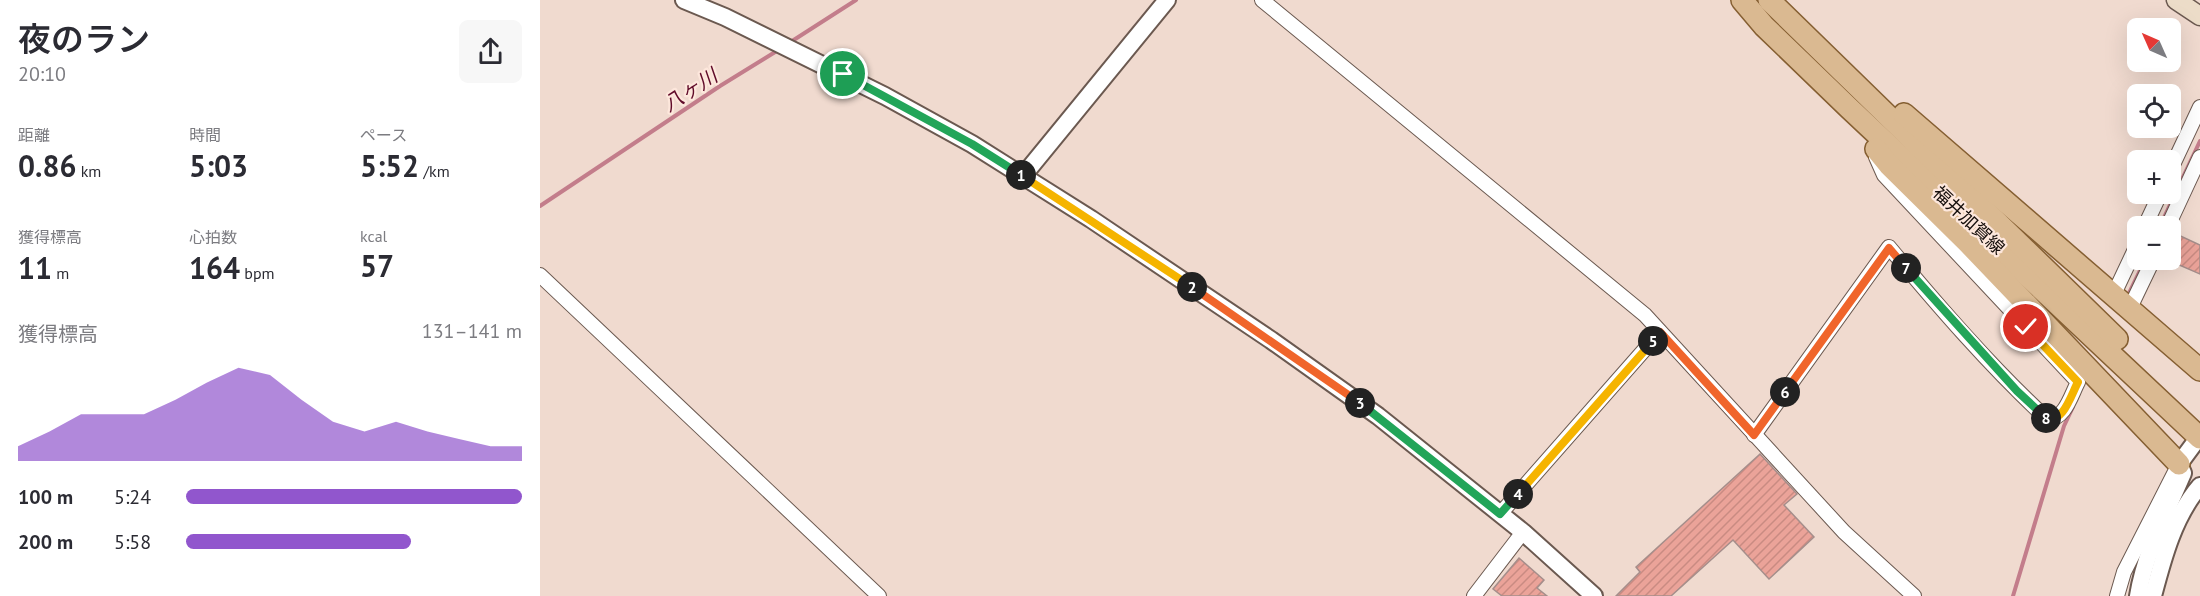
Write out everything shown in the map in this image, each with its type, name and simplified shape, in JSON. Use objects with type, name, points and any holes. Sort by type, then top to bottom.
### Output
[{"type":"main road","points":[[1732,0],[1764,26]]},
{"type":"main road","name":"福井加賀線","points":[[1742,0],[1764,26],[1849,108],[2198,439]]},
{"type":"main road","name":"福井加賀線","points":[[1769,0],[2200,420]]},
{"type":"main road","points":[[2176,0],[2200,16]]},
{"type":"main road","points":[[1858,86],[1897,109],[1918,125],[2200,370]]},
{"type":"main road","points":[[1849,108],[1889,165],[1967,242],[2179,464]]},
{"type":"street","points":[[684,0],[736,22],[885,96],[972,144],[1100,226],[1320,374],[1378,416],[1523,532],[1594,596]]},
{"type":"street","points":[[1023,176],[1167,0]]},
{"type":"street","points":[[1262,0],[1645,315],[1844,532],[1914,596]]},
{"type":"street","points":[[2180,150],[2200,107]]},
{"type":"street","points":[[1754,435],[1889,248],[1953,322],[2017,391],[2047,419],[2060,416],[2078,382],[1884,176],[1869,139]]},
{"type":"street","points":[[2173,216],[2200,157]]},
{"type":"street","points":[[2113,296],[2127,266]]},
{"type":"street","points":[[2129,310],[2148,270]]},
{"type":"street","points":[[540,275],[879,596]]},
{"type":"street","points":[[1500,514],[1660,332]]},
{"type":"street","points":[[2117,596],[2124,572],[2179,464],[2198,439]]},
{"type":"street","points":[[2138,596],[2153,544],[2183,473],[2179,464]]},
{"type":"street","points":[[2153,596],[2175,526],[2191,496],[2200,486]]},
{"type":"street","points":[[1474,596],[1523,532]]},
{"type":"building","points":[[2181,236],[2200,245],[2200,274],[2181,266]]},
{"type":"building","points":[[1760,454],[1797,494],[1784,505],[1814,537],[1769,579],[1733,540],[1671,596],[1616,596],[1640,572],[1636,567]]},
{"type":"building","points":[[1519,558],[1544,580],[1537,588],[1547,596],[1502,596],[1493,589]]},
{"type":"waterway","name":"八ヶ川","points":[[789,43],[856,0]]},
{"type":"waterway","name":"八ヶ川","points":[[540,206],[720,86],[780,49]]},
{"type":"waterway","points":[[2165,216],[2200,141]]},
{"type":"waterway","points":[[2129,293],[2140,270]]},
{"type":"waterway","points":[[2013,596],[2064,426],[2073,407]]},
{"type":"route","points":[[843,74],[972,144],[1090,219],[1271,340],[1378,416],[1500,514],[1660,332],[1754,435],[1889,248],[2017,391],[2047,419],[2053,419],[2060,416],[2078,382],[2026,327]]}]
